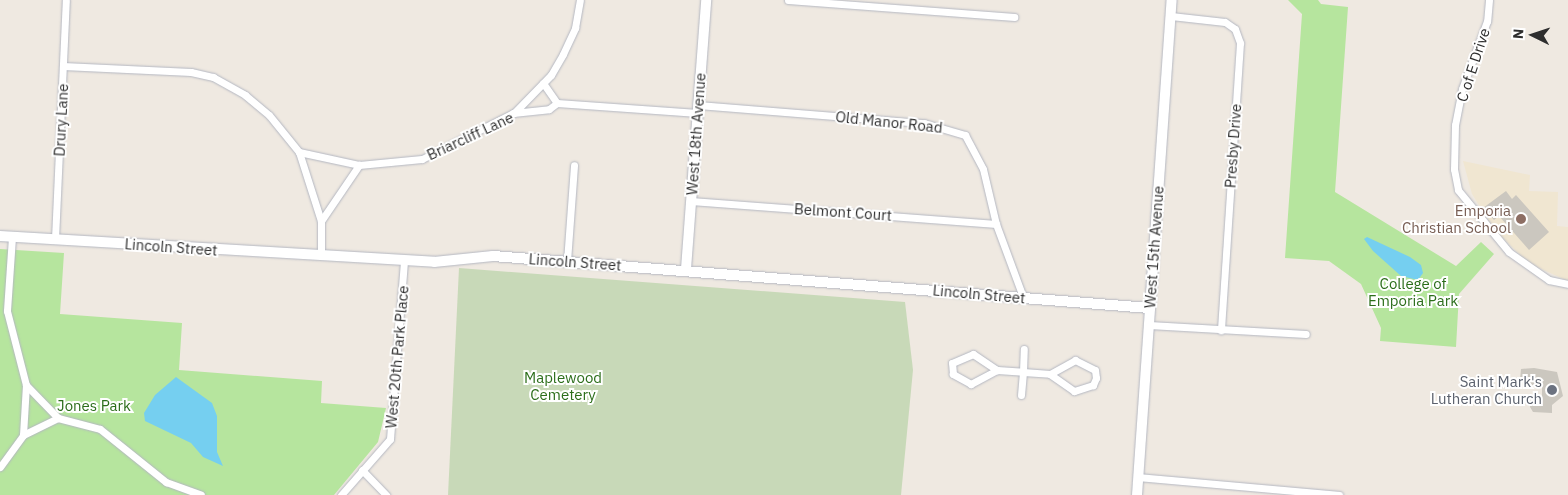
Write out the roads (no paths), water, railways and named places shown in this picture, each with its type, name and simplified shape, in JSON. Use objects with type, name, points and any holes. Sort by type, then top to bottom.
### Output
[{"type":"street","name":"Drury Lane","points":[[55,239],[66,0]]},
{"type":"street","points":[[513,113],[543,83],[575,28],[580,0]]},
{"type":"street","name":"West 18th Avenue","points":[[686,269],[706,0]]},
{"type":"street","points":[[788,0],[1014,17]]},
{"type":"street","name":"West 15th Avenue","points":[[1137,495],[1172,0]]},
{"type":"street","name":"C of E Drive","points":[[1489,0],[1487,21],[1462,89],[1455,124],[1454,169],[1458,190],[1508,252],[1549,280],[1568,284]]},
{"type":"street","name":"Presby Drive","points":[[1171,16],[1225,22],[1235,30],[1240,43],[1221,330]]},
{"type":"street","points":[[64,66],[192,72],[213,77],[246,95],[269,115],[299,152],[321,221],[321,256]]},
{"type":"street","points":[[543,83],[557,103]]},
{"type":"street","name":"Briarcliff Lane","points":[[299,152],[359,165],[422,159],[513,113],[549,109],[557,103],[698,109]]},
{"type":"street","name":"Old Manor Road","points":[[698,109],[924,123],[951,129],[973,145],[983,169],[996,224],[1023,297]]},
{"type":"street","points":[[321,221],[359,165]]},
{"type":"street","points":[[567,261],[574,165]]},
{"type":"street","name":"Belmont Court","points":[[691,201],[996,224]]},
{"type":"street","name":"Lincoln Street","points":[[0,236],[404,260],[493,256],[686,269],[1150,308]]},
{"type":"street","points":[[12,237],[8,319],[26,384],[23,435]]},
{"type":"street","name":"West 20th Park Place","points":[[341,495],[390,440],[404,260]]},
{"type":"street","points":[[1149,325],[1306,334]]},
{"type":"street","points":[[1021,395],[1024,349]]},
{"type":"street","points":[[997,370],[972,384],[953,374],[952,363],[973,354],[997,370],[1050,374],[1074,391],[1093,385],[1096,378],[1095,370],[1075,360],[1050,374]]},
{"type":"street","points":[[26,384],[58,418],[100,429],[166,482],[201,495]]},
{"type":"street","points":[[0,467],[23,435],[58,418]]},
{"type":"street","points":[[362,470],[386,495]]},
{"type":"street","points":[[1138,477],[1340,495]]},
{"type":"water","points":[[1367,237],[1410,257],[1421,265],[1423,273],[1418,280],[1401,276],[1373,251],[1364,239]]},
{"type":"water","points":[[176,377],[212,403],[217,416],[217,452],[223,466],[203,457],[191,443],[145,421],[144,413],[155,395]]},
{"type":"place","name":"Emporia Christian School","points":[[1521,219]]},
{"type":"place","name":"Saint Mark's Lutheran Church","points":[[1552,390]]},
{"type":"park label","name":"College of Emporia Park","points":[[1413,292]]},
{"type":"park label","name":"Maplewood Cemetery","points":[[563,386]]},
{"type":"park label","name":"Jones Park","points":[[94,406]]}]
